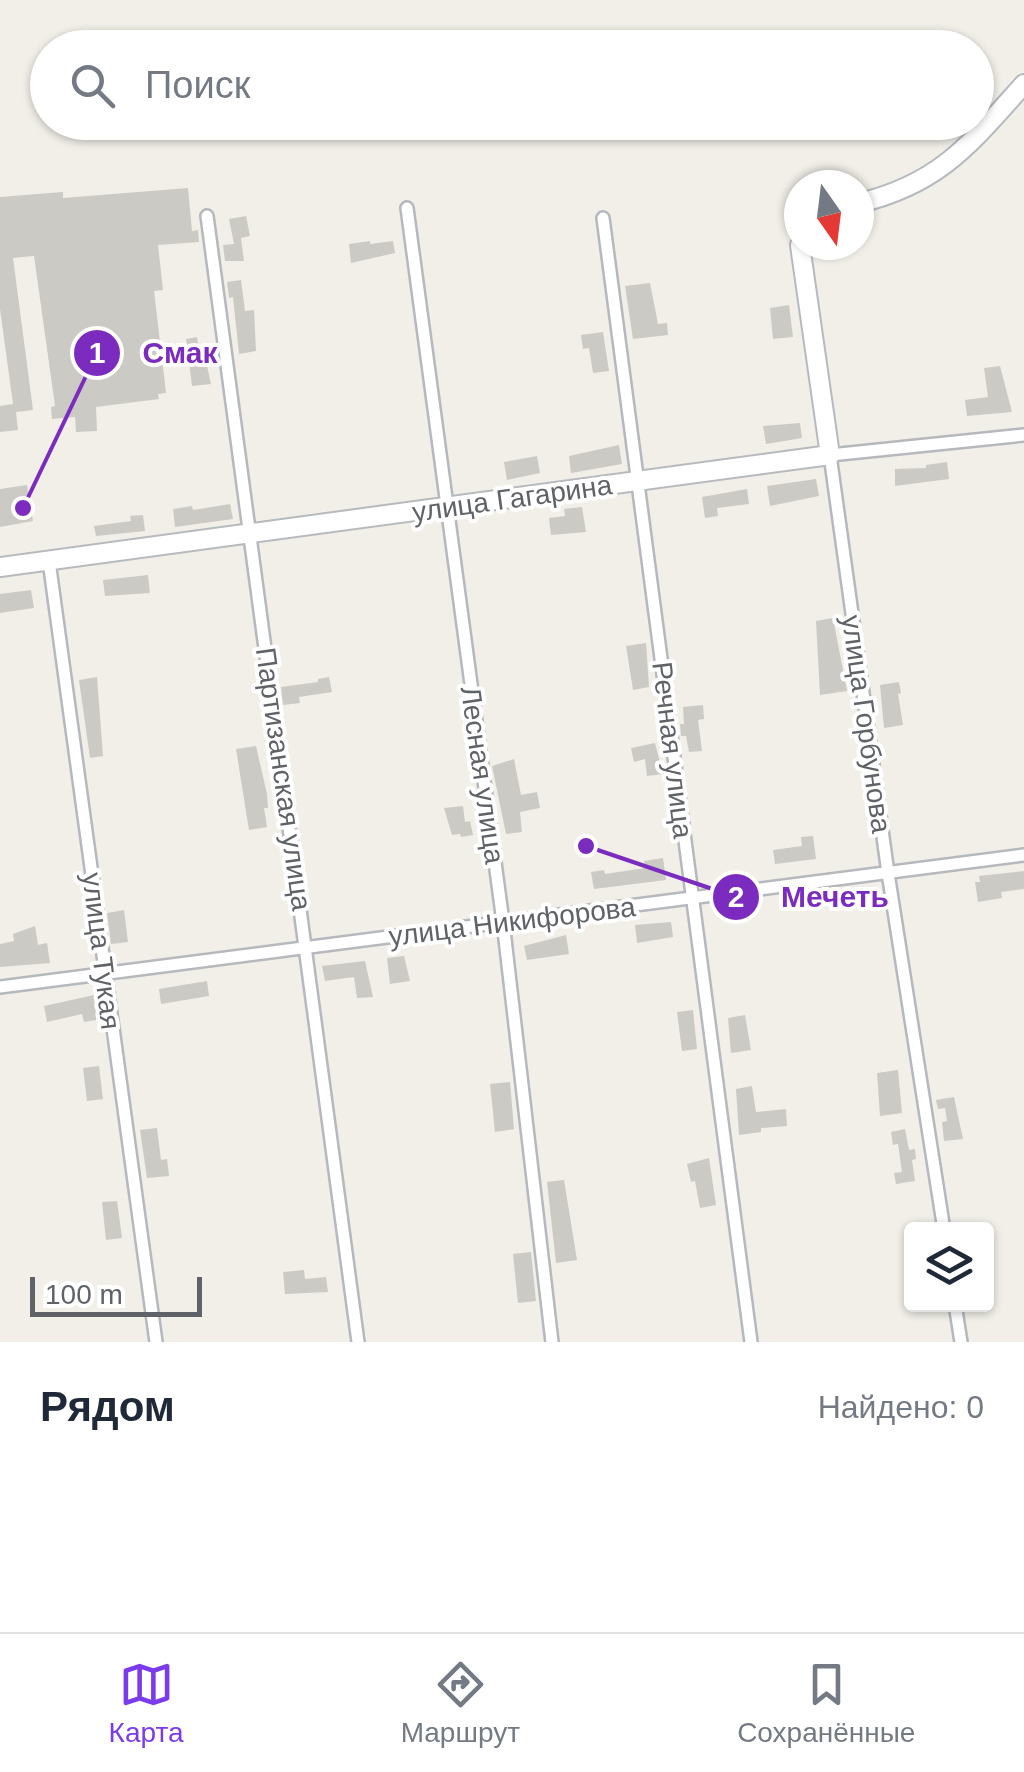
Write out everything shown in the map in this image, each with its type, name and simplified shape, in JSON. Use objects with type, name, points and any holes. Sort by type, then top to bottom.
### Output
[{"type":"main road","points":[[994,116],[1024,84]]},
{"type":"main road","points":[[874,198],[916,185],[949,163],[971,140]]},
{"type":"main road","points":[[802,260],[830,455]]},
{"type":"main road","name":"улица Гагарина","points":[[0,567],[830,455]]},
{"type":"street","name":"Лесная улица","points":[[407,208],[504,922],[552,1342]]},
{"type":"street","name":"Партизанская улица","points":[[207,216],[309,947],[358,1342]]},
{"type":"street","name":"Речная улица","points":[[603,218],[752,1342]]},
{"type":"street","name":"улица Гагарина","points":[[830,455],[1024,435]]},
{"type":"street","name":"улица Горбунова","points":[[830,455],[888,873],[943,1222]]},
{"type":"street","name":"улица Тукая","points":[[49,560],[156,1342]]},
{"type":"street","name":"улица Никифорова","points":[[0,987],[1024,856]]},
{"type":"street","points":[[956,1312],[961,1342]]},
{"type":"building","points":[[188,188],[192,231],[198,230],[199,242],[158,245],[163,290],[154,291],[166,393],[158,394],[159,399],[96,407],[97,431],[76,432],[75,417],[52,419],[51,407],[55,406],[34,256],[13,258],[33,410],[16,412],[18,430],[0,432],[0,406],[13,404],[0,309],[0,197],[63,192],[63,198]]},
{"type":"building","points":[[246,216],[250,236],[241,238],[244,261],[225,261],[223,245],[234,244],[229,219]]},
{"type":"building","points":[[393,241],[395,253],[351,263],[349,244]]},
{"type":"building","points":[[241,280],[245,311],[254,310],[256,351],[239,354],[233,297],[229,298],[227,282]]},
{"type":"building","points":[[650,283],[658,324],[667,323],[668,335],[633,339],[625,286]]},
{"type":"building","points":[[789,305],[793,337],[773,339],[770,308]]},
{"type":"building","points":[[603,332],[609,371],[593,373],[589,348],[583,349],[581,335]]},
{"type":"building","points":[[197,337],[211,384],[192,386],[186,339]]},
{"type":"building","points":[[1000,366],[1012,412],[967,416],[965,400],[988,397],[984,368]]},
{"type":"building","points":[[800,423],[802,438],[766,444],[763,426]]},
{"type":"building","points":[[619,445],[622,464],[571,473],[569,456]]},
{"type":"building","points":[[537,456],[540,473],[507,480],[504,462]]},
{"type":"building","points":[[947,462],[949,479],[895,486],[895,469],[926,468]]},
{"type":"building","points":[[816,479],[819,496],[770,506],[767,486]]},
{"type":"building","points":[[27,485],[33,521],[0,527],[0,489]]},
{"type":"building","points":[[747,489],[749,504],[717,508],[718,516],[705,518],[702,497]]},
{"type":"building","points":[[230,504],[233,519],[175,527],[173,509]]},
{"type":"building","points":[[582,507],[586,532],[551,535],[549,518],[565,516],[564,509]]},
{"type":"building","points":[[143,515],[145,531],[96,536],[94,526],[131,521],[130,516]]},
{"type":"building","points":[[148,575],[150,593],[105,596],[103,580]]},
{"type":"building","points":[[31,590],[34,608],[0,613],[0,594]]},
{"type":"building","points":[[833,618],[847,691],[820,695],[816,621]]},
{"type":"building","points":[[646,643],[649,687],[633,690],[626,646]]},
{"type":"building","points":[[97,677],[103,756],[90,758],[79,680]]},
{"type":"building","points":[[329,677],[332,692],[299,697],[300,703],[283,705],[281,687]]},
{"type":"building","points":[[899,682],[903,725],[884,728],[880,685]]},
{"type":"building","points":[[703,705],[704,719],[698,720],[702,751],[689,752],[686,736],[681,736],[683,707]]},
{"type":"building","points":[[655,743],[663,774],[647,776],[645,759],[634,762],[631,748]]},
{"type":"building","points":[[256,746],[267,794],[267,827],[249,830],[236,749]]},
{"type":"building","points":[[514,759],[521,795],[537,792],[540,808],[520,812],[522,832],[506,834],[492,766]]},
{"type":"building","points":[[463,806],[465,822],[470,821],[473,835],[461,837],[452,835],[444,808]]},
{"type":"building","points":[[813,836],[816,859],[775,864],[773,850],[802,846],[801,837]]},
{"type":"building","points":[[663,858],[666,880],[594,889],[591,872],[604,870],[605,874],[645,868],[644,861]]},
{"type":"building","points":[[1024,871],[1024,889],[1001,892],[1002,898],[978,902],[975,882],[980,882],[979,876]]},
{"type":"building","points":[[124,910],[128,942],[111,944],[107,913]]},
{"type":"building","points":[[671,922],[673,937],[637,943],[635,925]]},
{"type":"building","points":[[35,926],[38,945],[47,943],[50,963],[0,967],[0,944],[14,941],[13,934]]},
{"type":"building","points":[[566,935],[569,954],[527,960],[524,946]]},
{"type":"building","points":[[404,956],[410,981],[390,984],[387,958]]},
{"type":"building","points":[[365,961],[373,997],[357,998],[354,977],[325,981],[322,966]]},
{"type":"building","points":[[207,981],[209,996],[161,1004],[159,989]]},
{"type":"building","points":[[99,994],[102,1019],[84,1022],[82,1014],[47,1022],[44,1006]]},
{"type":"building","points":[[693,1010],[697,1049],[682,1051],[677,1012]]},
{"type":"building","points":[[745,1015],[751,1050],[731,1053],[728,1018]]},
{"type":"building","points":[[99,1066],[103,1099],[87,1101],[83,1068]]},
{"type":"building","points":[[898,1070],[902,1113],[880,1116],[877,1073]]},
{"type":"building","points":[[510,1082],[514,1129],[495,1132],[490,1084]]},
{"type":"building","points":[[752,1086],[756,1112],[786,1109],[787,1126],[739,1135],[736,1089]]},
{"type":"building","points":[[954,1097],[963,1139],[944,1141],[945,1108],[938,1109],[936,1100]]},
{"type":"building","points":[[157,1128],[161,1160],[167,1159],[169,1176],[147,1178],[140,1130]]},
{"type":"building","points":[[905,1129],[909,1150],[915,1149],[915,1181],[896,1184],[894,1173],[902,1172],[898,1144],[893,1145],[891,1132]]},
{"type":"building","points":[[709,1158],[716,1205],[700,1208],[687,1164]]},
{"type":"building","points":[[564,1180],[577,1260],[556,1263],[547,1182]]},
{"type":"building","points":[[117,1201],[122,1238],[106,1240],[102,1202]]},
{"type":"building","points":[[531,1252],[536,1301],[518,1303],[513,1254]]},
{"type":"building","points":[[304,1270],[305,1279],[326,1277],[328,1292],[285,1294],[283,1272]]},
{"type":"place","name":"Смак","points":[[23,508]]},
{"type":"place","name":"Мечеть","points":[[586,846]]}]
